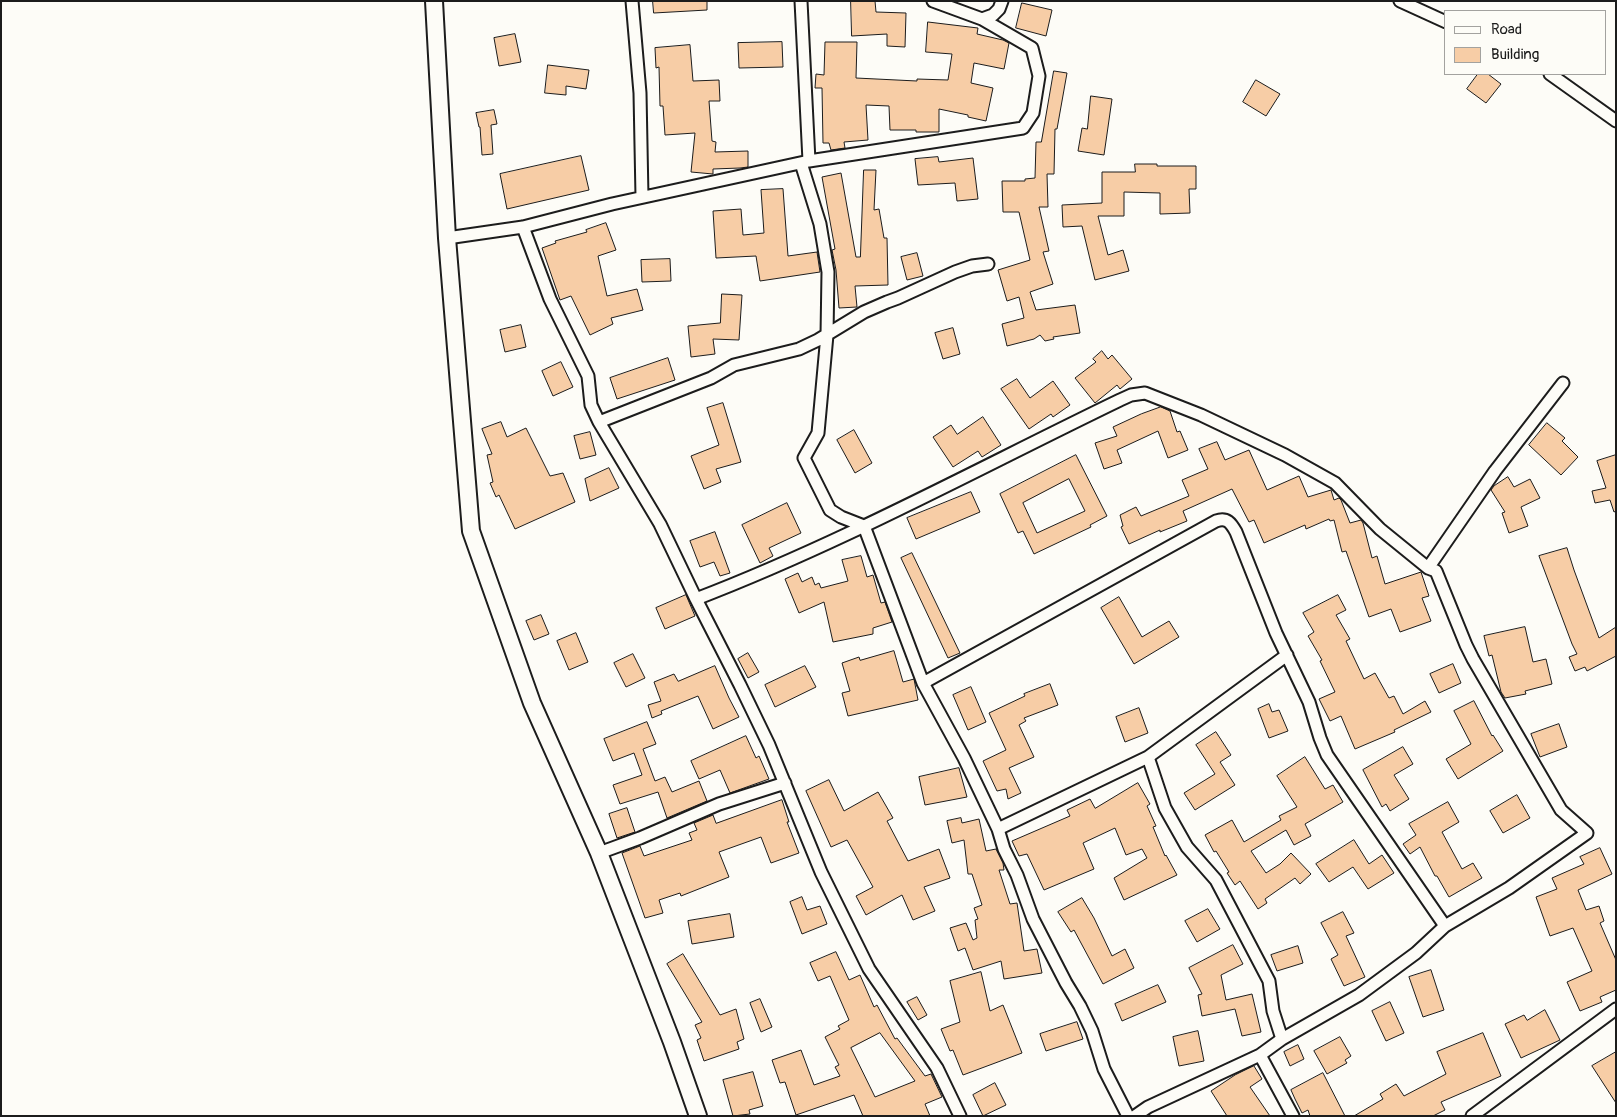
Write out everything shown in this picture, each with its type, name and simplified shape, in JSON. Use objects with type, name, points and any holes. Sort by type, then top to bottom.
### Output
[{"type":"street","points":[[434,1],[447,238],[470,531],[532,703],[599,853],[672,1042],[698,1116]]},
{"type":"street","points":[[632,1],[640,93],[642,198]]},
{"type":"street","points":[[801,1],[805,162],[820,224],[828,272],[827,335],[818,433],[804,458],[830,510],[841,518],[864,526],[924,683],[964,758],[998,829],[1004,849],[1017,875],[1033,919],[1080,1006],[1092,1031],[1104,1069],[1128,1116]]},
{"type":"street","points":[[447,238],[523,227],[642,198],[805,162],[1023,128],[1033,113],[1039,76],[1032,48],[982,18],[933,1]]},
{"type":"street","points":[[982,18],[993,15],[999,9],[1002,1]]},
{"type":"street","points":[[1400,1],[1444,21]]},
{"type":"street","points":[[1551,75],[1616,121]]},
{"type":"street","points":[[523,227],[550,299],[588,376],[591,405],[660,524],[740,685],[785,783],[821,872],[870,969],[937,1068],[960,1116]]},
{"type":"street","points":[[600,422],[711,378],[734,365],[799,349],[827,335],[864,312],[886,302],[955,272],[988,264]]},
{"type":"street","points":[[1428,568],[1495,471],[1563,383]]},
{"type":"street","points":[[696,599],[759,575],[864,526],[1120,400],[1131,395],[1146,393],[1201,415],[1252,439],[1335,483],[1380,529],[1428,568],[1436,571],[1466,645],[1561,810],[1587,834],[1509,888],[1445,926],[1416,953],[1359,995],[1282,1039],[1260,1055],[1135,1116]]},
{"type":"street","points":[[924,683],[1216,521],[1224,519],[1236,532],[1276,633],[1309,702],[1327,755],[1445,926]]},
{"type":"street","points":[[998,829],[1148,756],[1287,655]]},
{"type":"street","points":[[1148,756],[1165,808],[1187,847],[1216,880],[1268,981],[1273,1011],[1282,1039]]},
{"type":"street","points":[[599,853],[640,838],[719,804],[785,783]]},
{"type":"street","points":[[1472,1116],[1616,1009]]},
{"type":"street","points":[[1260,1055],[1293,1116]]},
{"type":"building","points":[[653,1],[707,1],[707,10],[654,13]]},
{"type":"building","points":[[851,1],[875,1],[876,12],[906,13],[905,47],[887,46],[887,34],[852,36]]},
{"type":"building","points":[[1022,3],[1052,10],[1046,36],[1016,28]]},
{"type":"building","points":[[928,22],[978,28],[977,34],[1009,43],[1004,69],[974,63],[971,83],[993,88],[986,121],[939,109],[939,132],[890,130],[889,106],[866,105],[868,140],[844,142],[845,148],[831,150],[829,143],[823,143],[822,88],[815,88],[816,74],[824,75],[825,42],[857,42],[856,78],[917,81],[917,79],[948,80],[952,54],[926,52]]},
{"type":"building","points":[[515,34],[521,62],[499,66],[494,38]]},
{"type":"building","points":[[782,42],[783,67],[739,68],[738,43]]},
{"type":"building","points":[[690,45],[693,81],[719,80],[720,101],[709,101],[712,141],[716,142],[715,152],[748,151],[748,167],[713,169],[713,174],[691,172],[695,133],[665,135],[663,106],[660,106],[659,67],[656,68],[655,48]]},
{"type":"building","points":[[548,65],[589,70],[586,89],[566,86],[566,95],[545,93]]},
{"type":"building","points":[[1054,71],[1067,73],[1057,129],[1055,129],[1054,174],[1047,174],[1048,207],[1039,207],[1049,251],[1043,252],[1053,284],[1030,292],[1036,310],[1075,305],[1080,333],[1053,337],[1054,339],[1045,341],[1040,335],[1034,339],[1007,346],[1002,324],[1024,318],[1019,297],[1007,301],[998,270],[1030,260],[1019,212],[1003,212],[1002,181],[1025,181],[1025,179],[1035,178],[1036,142],[1041,142]]},
{"type":"building","points":[[1477,75],[1489,75],[1501,84],[1486,103],[1467,89]]},
{"type":"building","points":[[1256,80],[1280,94],[1266,116],[1243,102]]},
{"type":"building","points":[[1091,96],[1112,99],[1104,155],[1078,151],[1082,128],[1087,129]]},
{"type":"building","points":[[494,110],[497,124],[491,125],[493,154],[482,155],[480,127],[476,113]]},
{"type":"building","points":[[581,156],[589,190],[507,209],[500,174]]},
{"type":"building","points":[[938,157],[939,162],[973,158],[978,199],[957,201],[955,183],[918,185],[915,159]]},
{"type":"building","points":[[1135,164],[1196,166],[1196,189],[1189,189],[1190,213],[1160,214],[1160,193],[1124,192],[1124,216],[1098,216],[1108,255],[1123,250],[1129,271],[1095,280],[1082,226],[1063,227],[1062,205],[1102,203],[1102,172],[1135,172]]},
{"type":"building","points":[[864,170],[876,170],[874,210],[879,209],[884,238],[887,238],[888,285],[855,286],[857,307],[839,308],[836,270],[832,250],[835,249],[822,177],[841,173],[856,257],[860,257]]},
{"type":"building","points":[[783,189],[788,256],[817,252],[820,272],[760,281],[756,256],[716,258],[713,211],[741,209],[743,235],[764,233],[761,190]]},
{"type":"building","points":[[606,223],[616,250],[598,256],[607,296],[637,289],[643,310],[611,318],[613,324],[590,335],[571,296],[560,300],[542,248],[556,243],[555,241],[587,232],[586,230]]},
{"type":"building","points":[[917,253],[923,276],[907,280],[901,257]]},
{"type":"building","points":[[670,259],[671,281],[642,282],[641,260]]},
{"type":"building","points":[[722,294],[742,295],[739,340],[713,339],[715,354],[691,357],[688,326],[720,323]]},
{"type":"building","points":[[521,325],[526,347],[505,352],[500,330]]},
{"type":"building","points":[[953,328],[960,354],[943,359],[935,333]]},
{"type":"building","points":[[1102,351],[1108,359],[1112,355],[1132,379],[1120,389],[1117,385],[1095,403],[1075,378],[1096,362],[1093,359]]},
{"type":"building","points":[[668,358],[675,380],[617,399],[610,378]]},
{"type":"building","points":[[561,362],[573,387],[553,396],[542,371]]},
{"type":"building","points":[[1017,379],[1030,398],[1053,381],[1070,405],[1053,417],[1051,414],[1029,429],[1001,389]]},
{"type":"building","points":[[723,403],[741,462],[716,469],[721,482],[704,489],[691,456],[719,445],[707,408]]},
{"type":"building","points":[[1161,407],[1170,411],[1177,432],[1180,431],[1188,450],[1168,458],[1158,431],[1117,450],[1122,463],[1104,469],[1095,443],[1117,436],[1113,427]]},
{"type":"building","points":[[983,417],[1001,445],[982,457],[978,451],[953,467],[933,437],[951,425],[957,434]]},
{"type":"building","points":[[501,422],[507,437],[526,428],[550,476],[563,473],[575,502],[515,529],[499,495],[496,497],[490,483],[493,482],[487,455],[492,454],[482,429]]},
{"type":"building","points":[[1547,423],[1565,438],[1562,441],[1578,457],[1561,475],[1529,445]]},
{"type":"building","points":[[854,430],[872,463],[855,473],[837,440]]},
{"type":"building","points":[[590,432],[596,455],[580,459],[574,436]]},
{"type":"building","points":[[1217,442],[1225,460],[1249,450],[1267,490],[1299,476],[1308,497],[1331,490],[1334,500],[1339,498],[1341,500],[1350,523],[1361,520],[1363,523],[1372,558],[1377,556],[1385,584],[1421,572],[1429,596],[1422,598],[1431,621],[1400,632],[1391,609],[1369,617],[1346,551],[1342,552],[1334,520],[1330,521],[1329,519],[1306,529],[1305,525],[1264,543],[1254,520],[1249,522],[1232,489],[1183,511],[1187,521],[1160,532],[1160,530],[1129,544],[1121,527],[1123,526],[1120,515],[1136,507],[1141,516],[1189,496],[1182,480],[1208,469],[1199,449]]},
{"type":"building","points":[[1076,455],[1107,516],[1090,525],[1091,527],[1034,554],[1023,531],[1018,533],[1000,494]],"holes":[[[1069,479],[1085,511],[1037,533],[1023,503]]]},
{"type":"building","points":[[1616,455],[1616,511],[1614,512],[1610,500],[1595,503],[1592,491],[1606,488],[1597,461]]},
{"type":"building","points":[[609,468],[619,488],[590,501],[585,479]]},
{"type":"building","points":[[1508,477],[1514,487],[1530,479],[1540,498],[1521,507],[1528,526],[1509,533],[1502,513],[1505,512],[1491,490]]},
{"type":"building","points":[[971,492],[980,512],[916,539],[907,518]]},
{"type":"building","points":[[787,503],[801,533],[769,548],[773,556],[760,563],[742,525]]},
{"type":"building","points":[[715,532],[730,573],[720,576],[714,562],[700,567],[690,541]]},
{"type":"building","points":[[1567,548],[1599,638],[1616,627],[1616,656],[1587,671],[1585,667],[1575,671],[1569,657],[1577,654],[1539,556]]},
{"type":"building","points":[[912,553],[960,653],[948,658],[901,558]]},
{"type":"building","points":[[861,556],[867,577],[873,575],[881,603],[885,602],[892,622],[873,628],[873,634],[833,642],[824,602],[799,613],[785,579],[798,573],[802,582],[812,577],[815,585],[819,583],[821,588],[848,581],[842,560]]},
{"type":"building","points":[[686,595],[695,616],[665,629],[656,608]]},
{"type":"building","points":[[1338,595],[1346,610],[1336,615],[1350,639],[1346,641],[1364,679],[1375,673],[1389,698],[1394,696],[1403,714],[1425,701],[1431,712],[1394,730],[1395,732],[1355,749],[1341,716],[1330,721],[1319,699],[1335,692],[1320,661],[1322,660],[1308,636],[1314,632],[1303,613]]},
{"type":"building","points":[[1119,597],[1142,637],[1169,621],[1179,637],[1134,664],[1101,608]]},
{"type":"building","points":[[541,615],[549,634],[534,640],[526,621]]},
{"type":"building","points":[[1525,627],[1533,662],[1546,659],[1552,684],[1525,691],[1526,694],[1505,698],[1501,692],[1492,655],[1489,656],[1484,636]]},
{"type":"building","points":[[576,633],[588,662],[569,670],[557,641]]},
{"type":"building","points":[[894,651],[903,682],[914,679],[918,700],[848,716],[842,693],[850,691],[842,663],[859,657],[860,660]]},
{"type":"building","points":[[748,653],[759,672],[748,678],[738,659]]},
{"type":"building","points":[[633,654],[645,678],[626,687],[614,663]]},
{"type":"building","points":[[1453,664],[1461,683],[1439,693],[1430,674]]},
{"type":"building","points":[[715,666],[739,717],[713,729],[698,696],[661,711],[662,714],[652,718],[648,705],[661,701],[654,682],[674,674],[678,681]]},
{"type":"building","points":[[805,666],[816,687],[775,707],[765,685]]},
{"type":"building","points":[[1050,684],[1058,705],[1024,718],[1026,721],[1019,725],[1034,757],[1009,768],[1021,793],[1008,799],[1006,789],[997,791],[983,761],[1006,750],[989,713],[1025,696],[1024,694]]},
{"type":"building","points":[[971,687],[986,722],[968,730],[953,695]]},
{"type":"building","points":[[1474,701],[1492,736],[1503,751],[1458,779],[1446,759],[1471,744],[1454,711]]},
{"type":"building","points":[[1269,704],[1272,712],[1279,710],[1288,731],[1269,738],[1258,709]]},
{"type":"building","points":[[1139,708],[1148,733],[1125,742],[1116,717]]},
{"type":"building","points":[[647,722],[656,744],[643,749],[655,781],[665,777],[672,792],[699,781],[707,801],[667,818],[658,792],[620,804],[613,785],[642,775],[634,753],[613,761],[604,739]]},
{"type":"building","points":[[1559,724],[1567,747],[1540,757],[1531,734]]},
{"type":"building","points":[[1216,732],[1231,755],[1220,762],[1235,785],[1195,810],[1184,793],[1215,774],[1196,745]]},
{"type":"building","points":[[746,736],[756,758],[759,756],[769,779],[730,793],[720,770],[699,779],[691,761]]},
{"type":"building","points":[[1403,747],[1413,764],[1394,775],[1409,799],[1390,811],[1386,804],[1382,807],[1363,770]]},
{"type":"building","points":[[1305,757],[1325,789],[1333,785],[1343,802],[1305,824],[1311,836],[1294,845],[1286,830],[1251,851],[1266,873],[1280,864],[1291,853],[1311,874],[1300,884],[1295,878],[1265,899],[1267,903],[1258,909],[1240,881],[1235,885],[1227,873],[1229,872],[1216,851],[1214,852],[1205,835],[1232,820],[1244,842],[1281,820],[1279,816],[1297,807],[1277,776]]},
{"type":"building","points":[[959,768],[967,797],[925,805],[919,777]]},
{"type":"building","points":[[829,780],[844,811],[878,792],[893,818],[887,821],[908,861],[939,849],[950,878],[924,887],[935,911],[913,920],[902,895],[866,915],[856,896],[873,887],[847,840],[831,847],[806,791]]},
{"type":"building","points":[[1138,783],[1150,804],[1147,806],[1156,826],[1153,827],[1165,856],[1177,875],[1124,900],[1114,878],[1147,858],[1142,849],[1126,855],[1115,828],[1083,843],[1094,869],[1044,890],[1027,854],[1019,856],[1012,841],[1070,816],[1067,810],[1090,799],[1095,808]]},
{"type":"building","points":[[1517,795],[1530,818],[1503,833],[1490,811]]},
{"type":"building","points":[[782,800],[789,822],[787,822],[799,853],[771,863],[761,837],[719,852],[729,877],[681,896],[680,893],[659,900],[663,913],[645,918],[622,853],[640,846],[644,856],[692,840],[689,833],[697,830],[694,823],[713,815],[716,823]]},
{"type":"building","points":[[1448,802],[1459,822],[1442,832],[1462,869],[1473,863],[1482,878],[1449,897],[1437,876],[1435,876],[1420,847],[1410,854],[1403,844],[1416,835],[1409,824]]},
{"type":"building","points":[[627,808],[635,832],[617,838],[609,814]]},
{"type":"building","points":[[961,818],[962,823],[979,819],[986,851],[996,849],[1003,863],[1004,870],[999,870],[1010,904],[1017,903],[1024,951],[1037,949],[1042,973],[1004,979],[1001,961],[973,970],[965,948],[958,951],[950,928],[966,923],[973,940],[977,938],[975,920],[978,919],[974,908],[982,905],[972,874],[968,874],[964,840],[952,843],[947,821]]},
{"type":"building","points":[[1354,840],[1369,864],[1382,855],[1394,873],[1368,889],[1353,867],[1329,882],[1316,864]]},
{"type":"building","points":[[1600,848],[1612,874],[1578,890],[1586,910],[1599,906],[1604,921],[1600,923],[1616,960],[1616,990],[1600,997],[1602,1002],[1580,1011],[1567,982],[1592,971],[1573,928],[1550,936],[1536,897],[1557,889],[1552,878],[1584,864],[1580,857]]},
{"type":"building","points":[[802,897],[807,910],[820,906],[827,924],[802,934],[790,902]]},
{"type":"building","points":[[1082,898],[1112,956],[1125,949],[1134,968],[1103,984],[1074,930],[1071,932],[1058,912]]},
{"type":"building","points":[[1208,909],[1220,929],[1197,942],[1185,921]]},
{"type":"building","points":[[1343,912],[1354,933],[1346,936],[1365,977],[1344,986],[1331,959],[1338,955],[1321,923]]},
{"type":"building","points":[[730,914],[734,937],[692,944],[688,921]]},
{"type":"building","points":[[1233,945],[1243,964],[1221,975],[1226,1000],[1252,994],[1261,1032],[1242,1036],[1235,1009],[1202,1016],[1198,995],[1202,994],[1189,968]]},
{"type":"building","points":[[1298,946],[1303,963],[1277,971],[1271,955]]},
{"type":"building","points":[[836,952],[849,980],[860,975],[874,1007],[877,1005],[895,1039],[897,1038],[925,1076],[931,1074],[942,1097],[925,1104],[930,1116],[863,1116],[854,1095],[796,1115],[785,1082],[780,1083],[772,1060],[801,1050],[814,1085],[840,1076],[835,1067],[839,1065],[825,1037],[840,1029],[838,1026],[849,1020],[830,976],[818,981],[810,963]],"holes":[[[880,1033],[915,1081],[875,1097],[851,1048]]]},
{"type":"building","points":[[683,954],[720,1015],[736,1009],[744,1039],[737,1042],[739,1049],[704,1061],[697,1040],[701,1038],[695,1025],[702,1022],[667,964]]},
{"type":"building","points":[[1431,970],[1444,1010],[1423,1017],[1409,977]]},
{"type":"building","points":[[981,972],[990,1011],[1003,1005],[1022,1053],[963,1075],[953,1050],[950,1051],[941,1029],[960,1022],[950,981]]},
{"type":"building","points":[[1158,985],[1166,1002],[1122,1021],[1115,1004]]},
{"type":"building","points":[[917,997],[927,1015],[918,1020],[907,1002]]},
{"type":"building","points":[[760,999],[772,1027],[761,1032],[750,1003]]},
{"type":"building","points":[[1390,1002],[1404,1033],[1386,1041],[1372,1011]]},
{"type":"building","points":[[1545,1010],[1560,1040],[1521,1058],[1505,1024],[1524,1015],[1527,1020]]},
{"type":"building","points":[[1077,1022],[1083,1039],[1046,1051],[1040,1034]]},
{"type":"building","points":[[1198,1031],[1204,1061],[1179,1066],[1173,1037]]},
{"type":"building","points":[[1483,1033],[1501,1076],[1441,1102],[1445,1110],[1433,1116],[1354,1116],[1383,1099],[1380,1094],[1396,1084],[1404,1096],[1446,1074],[1437,1052]]},
{"type":"building","points":[[1340,1037],[1351,1056],[1345,1060],[1347,1063],[1327,1074],[1314,1051]]},
{"type":"building","points":[[1298,1045],[1304,1059],[1290,1066],[1284,1052]]},
{"type":"building","points":[[1616,1052],[1616,1103],[1592,1066]]},
{"type":"building","points":[[1254,1066],[1262,1079],[1250,1087],[1270,1116],[1227,1116],[1211,1091],[1235,1075]]},
{"type":"building","points":[[753,1072],[763,1106],[749,1110],[750,1114],[733,1116],[723,1080]]},
{"type":"building","points":[[1323,1073],[1345,1116],[1310,1116],[1308,1110],[1302,1113],[1291,1090]]},
{"type":"building","points":[[995,1083],[1006,1105],[983,1116],[973,1095]]}]
